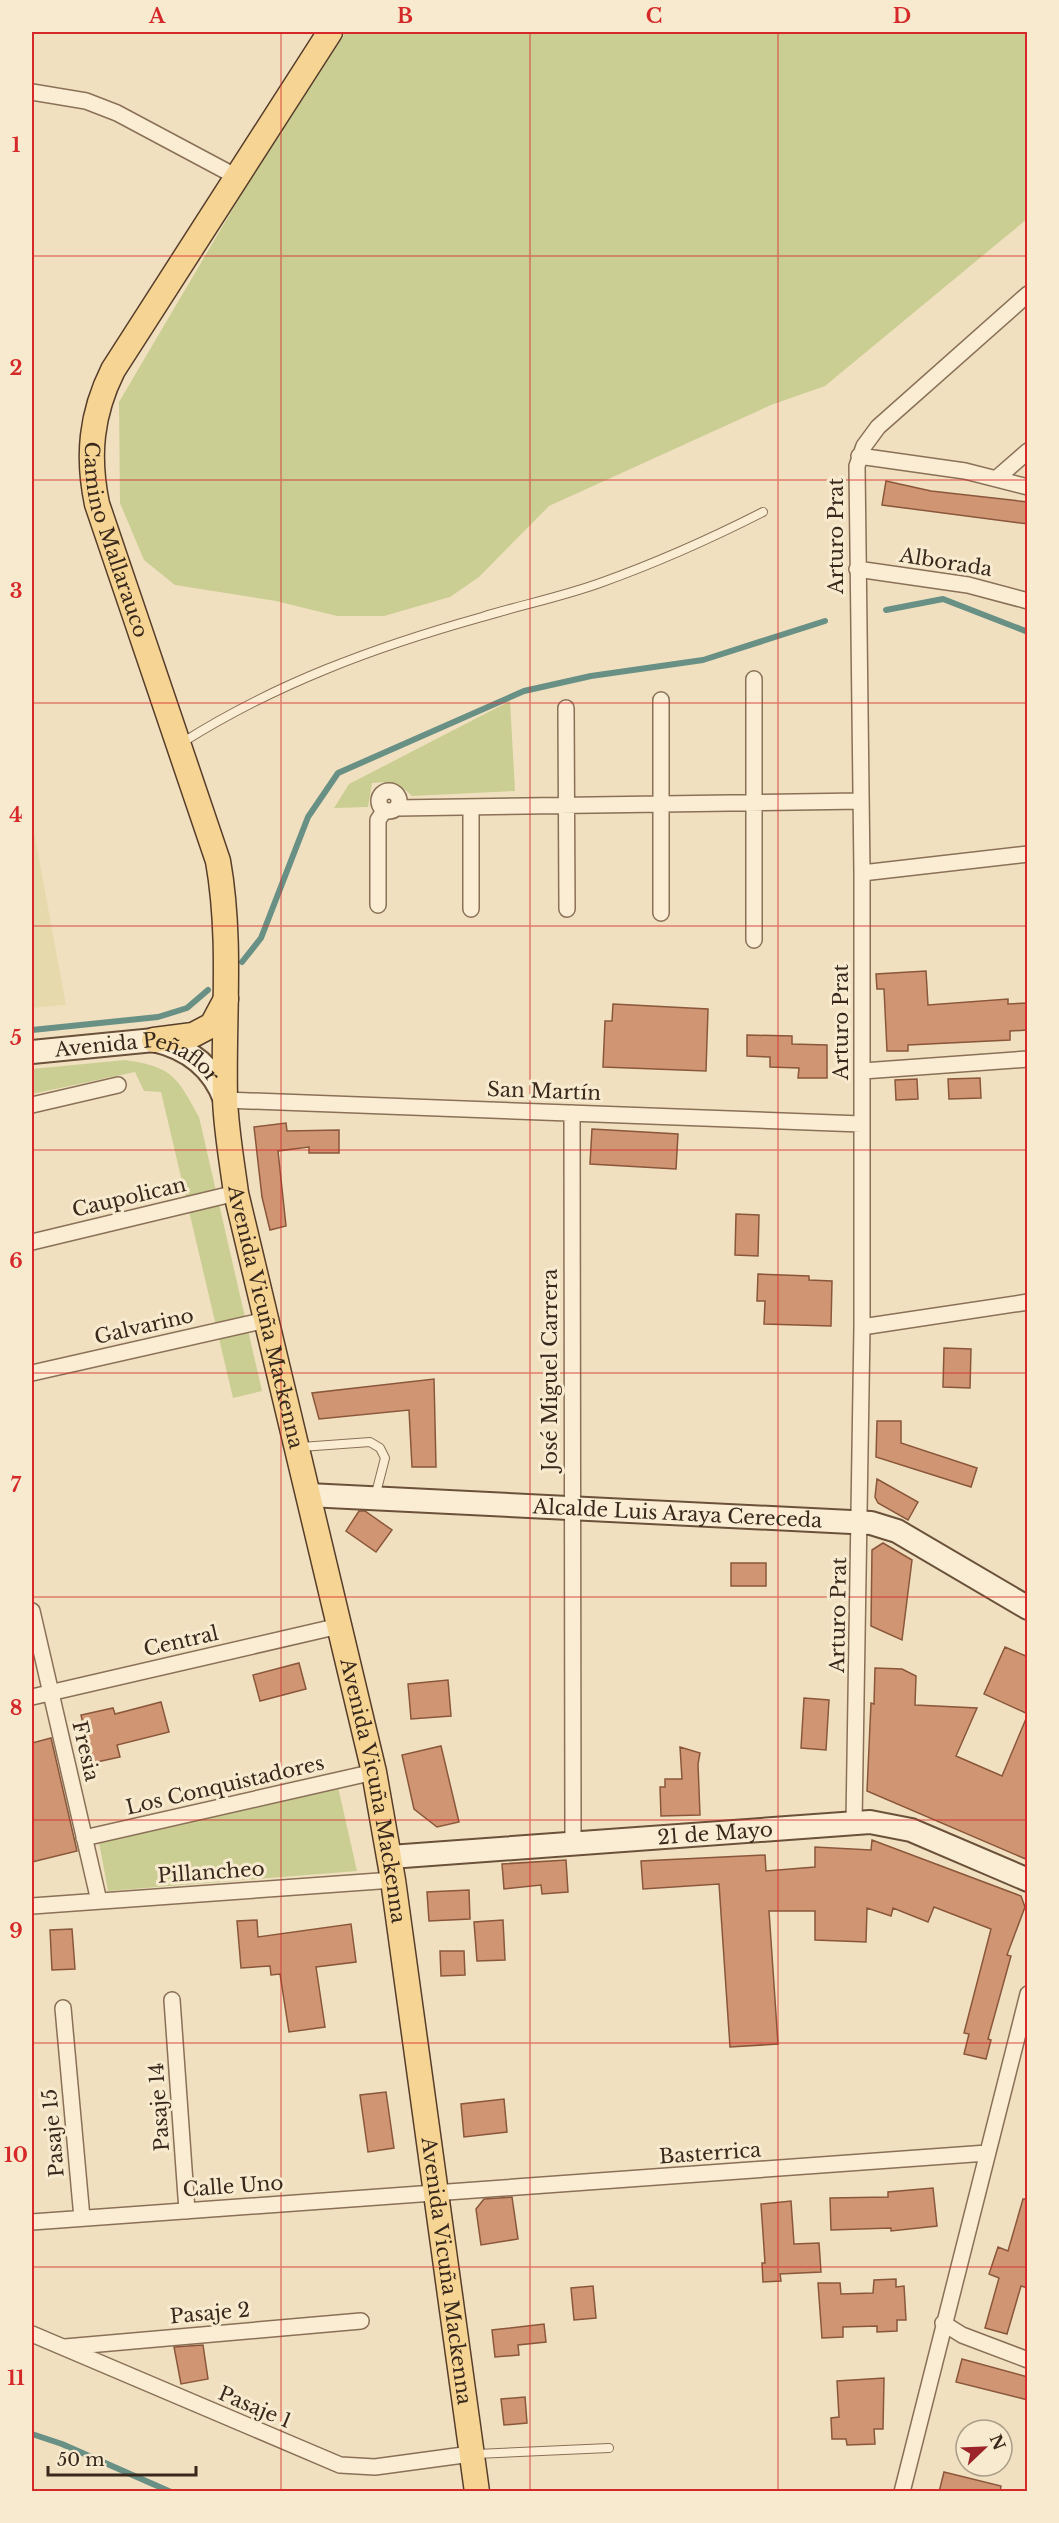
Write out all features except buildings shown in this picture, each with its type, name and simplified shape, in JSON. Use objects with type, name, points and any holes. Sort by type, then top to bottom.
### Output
[{"type":"main road","name":"Camino Mallarauco","points":[[225,1100],[224,897],[218,861],[97,504],[90,464],[91,444],[98,406],[113,370],[330,32]]},
{"type":"main road","points":[[154,1041],[192,1035],[212,1024],[226,999]]},
{"type":"main road","name":"Avenida Peñaflor","points":[[32,1052],[154,1041],[169,1044],[195,1057],[214,1077],[225,1100]]},
{"type":"main road","name":"Avenida Vicuña Mackenna","points":[[225,1100],[236,1193],[374,1772],[392,1869],[477,2492]]},
{"type":"main road","name":"Alcalde Luis Araya Cereceda","points":[[308,1495],[861,1522],[897,1531],[1028,1608]]},
{"type":"main road","name":"21 de Mayo","points":[[392,1869],[573,1844],[854,1822],[883,1824],[911,1830],[1028,1880]]},
{"type":"street","points":[[32,92],[86,101],[117,113],[237,177]]},
{"type":"street","name":"Arturo Prat","points":[[854,1822],[861,1522],[863,1071],[857,466],[859,456],[878,427],[1028,294]]},
{"type":"street","points":[[997,478],[1028,451]]},
{"type":"street","points":[[859,456],[997,478],[1028,487]]},
{"type":"street","name":"Alborada","points":[[857,569],[968,585],[1028,601]]},
{"type":"street","points":[[753,679],[754,940]]},
{"type":"street","points":[[661,700],[661,913]]},
{"type":"street","points":[[566,708],[567,909]]},
{"type":"street","points":[[378,905],[378,820],[391,809],[567,804],[861,801]]},
{"type":"street","points":[[471,807],[471,909]]},
{"type":"street","points":[[862,873],[1028,854]]},
{"type":"street","points":[[863,1071],[1028,1059]]},
{"type":"street","name":"Avenida Peñaflor","points":[[32,1105],[118,1085]]},
{"type":"street","name":"San Martín","points":[[225,1100],[861,1124]]},
{"type":"street","name":"José Miguel Carrera","points":[[572,1113],[573,1844]]},
{"type":"street","name":"Caupolican","points":[[32,1242],[236,1193]]},
{"type":"street","points":[[862,1328],[1028,1302]]},
{"type":"street","name":"Galvarino","points":[[32,1373],[266,1320]]},
{"type":"street","name":"Fresia","points":[[32,1611],[99,1901]]},
{"type":"street","name":"Central","points":[[32,1697],[339,1626]]},
{"type":"street","name":"Los Conquistadores","points":[[84,1838],[374,1772]]},
{"type":"street","name":"Pillancheo","points":[[32,1906],[99,1901],[392,1869]]},
{"type":"street","points":[[902,2492],[1028,1994]]},
{"type":"street","name":"Pasaje 14","points":[[171,2000],[188,2211]]},
{"type":"street","name":"Pasaje 15","points":[[63,2008],[82,2218]]},
{"type":"street","name":"Basterrica","points":[[437,2193],[987,2153]]},
{"type":"street","name":"Calle Uno","points":[[32,2222],[437,2193]]},
{"type":"street","name":"Pasaje 2","points":[[62,2348],[361,2321]]},
{"type":"street","points":[[943,2323],[962,2335],[1028,2360]]},
{"type":"street","name":"Pasaje 1","points":[[32,2334],[340,2465],[368,2468],[471,2454]]},
{"type":"lane","points":[[179,744],[245,704],[312,673],[414,637],[608,580],[685,550],[763,512]]},
{"type":"lane","points":[[296,1447],[370,1442],[376,1445],[384,1458],[374,1498]]},
{"type":"lane","points":[[471,2454],[609,2448]]},
{"type":"shaded area","points":[[32,821],[66,1005],[32,1008]]},
{"type":"green space","points":[[346,32],[1027,32],[1027,219],[825,386],[771,405],[549,506],[479,577],[450,597],[384,616],[337,616],[276,601],[175,585],[144,560],[120,503],[119,402],[268,149]]},
{"type":"green space","points":[[510,701],[515,791],[412,796],[394,783],[372,783],[368,807],[334,808],[349,784]]},
{"type":"green space","points":[[125,1060],[154,1066],[172,1076],[185,1092],[199,1117],[262,1391],[233,1398],[161,1092],[144,1091],[135,1072],[32,1094],[32,1069]]},
{"type":"green space","points":[[338,1787],[357,1871],[108,1891],[99,1842]]},
{"type":"waterway","points":[[886,610],[943,599],[1028,632]]},
{"type":"waterway","points":[[242,962],[261,938],[308,817],[338,773],[524,691],[591,676],[703,660],[825,621]]},
{"type":"waterway","points":[[32,1030],[158,1017],[187,1008],[208,990]]},
{"type":"waterway","points":[[32,2434],[62,2444],[171,2492]]}]
